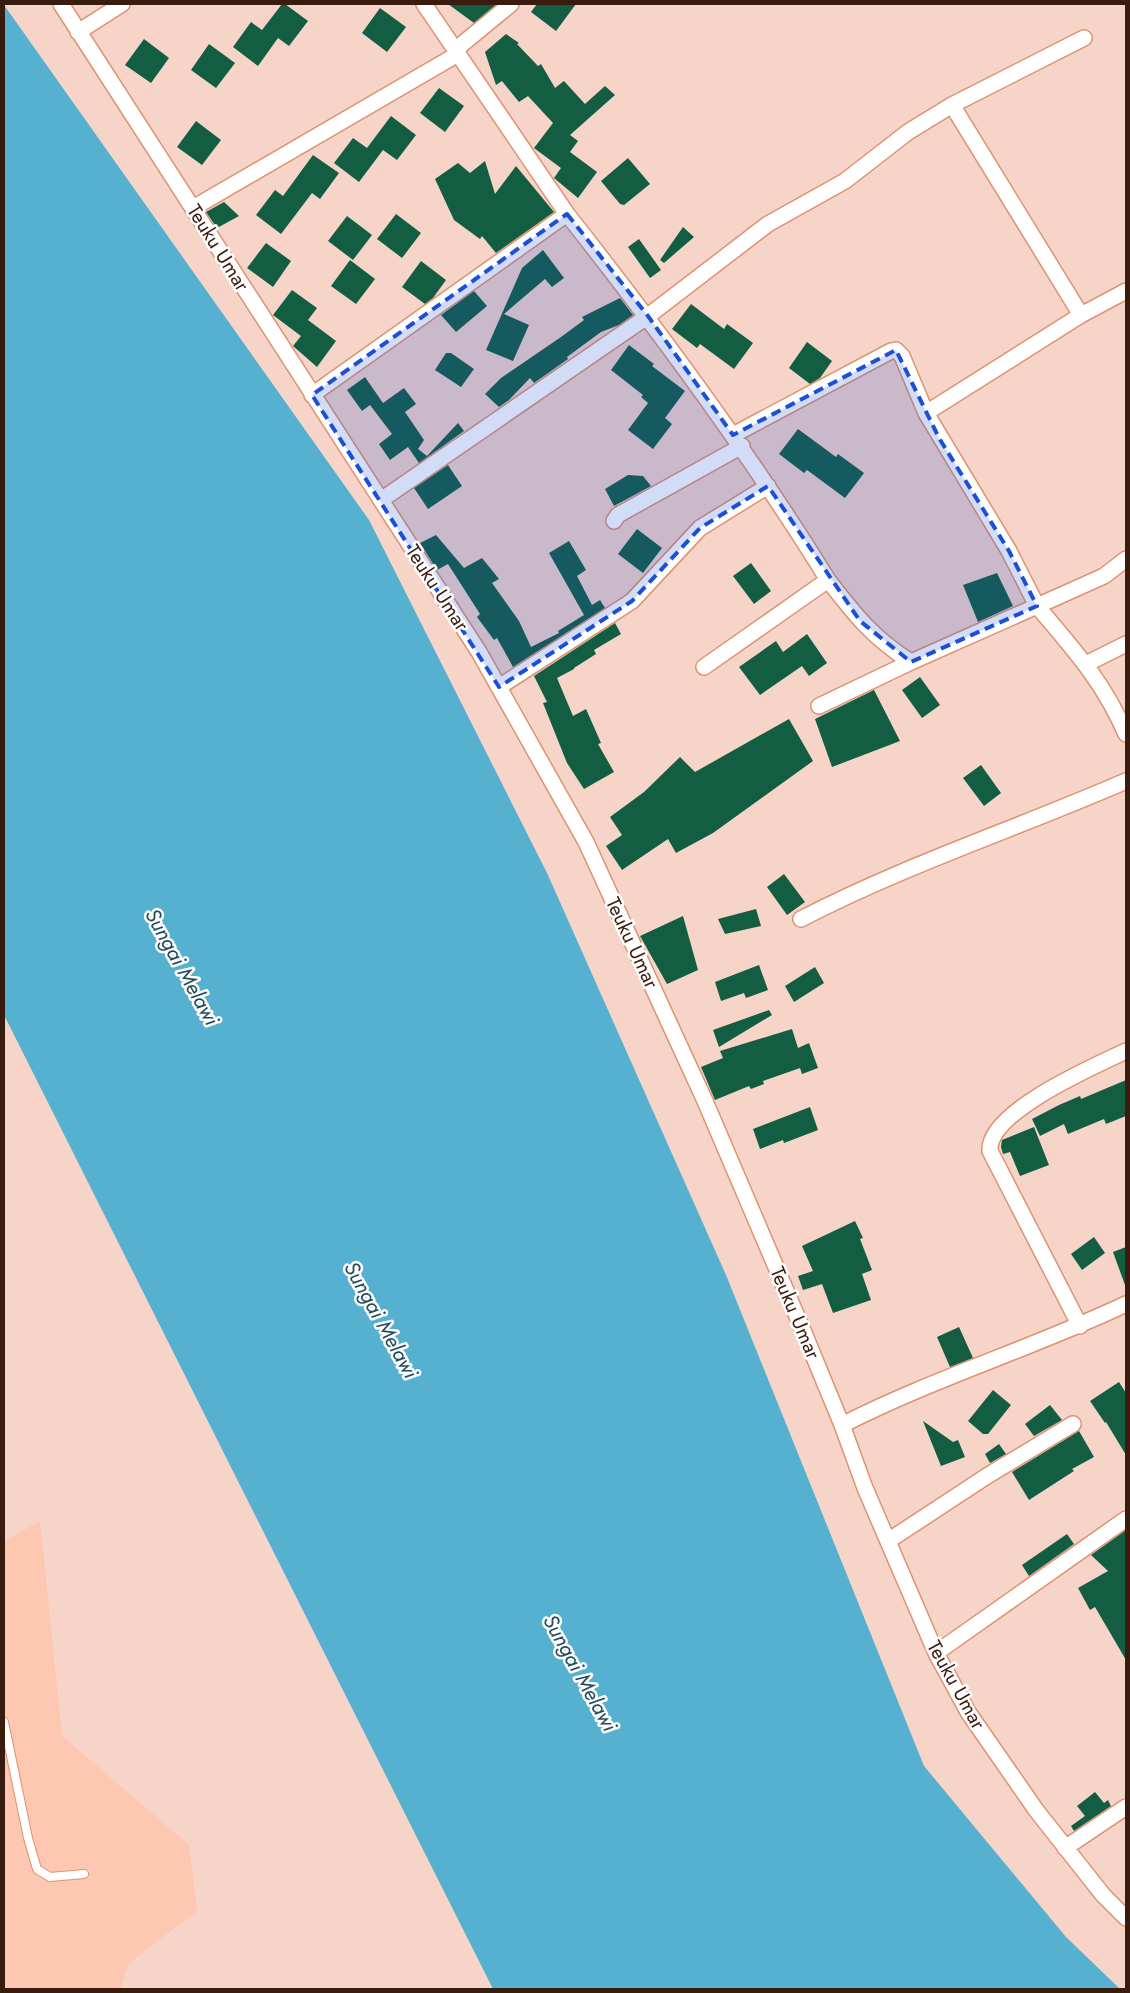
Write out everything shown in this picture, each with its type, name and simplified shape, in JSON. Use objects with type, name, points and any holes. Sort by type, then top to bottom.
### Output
[{"type":"street","name":"Teuku Umar","points":[[61,4],[122,95],[499,687],[586,842],[705,1101],[842,1425],[864,1488],[936,1653],[968,1712],[1065,1848],[1103,1895],[1126,1918]]},
{"type":"street","points":[[78,32],[122,4]]},
{"type":"street","points":[[424,4],[567,214],[648,316],[738,441],[828,580],[860,621],[888,647],[912,662]]},
{"type":"street","points":[[193,208],[457,52],[511,4]]},
{"type":"street","points":[[381,500],[648,316],[768,224],[845,180],[908,132],[952,105],[1084,38]]},
{"type":"street","points":[[952,105],[1081,315]]},
{"type":"street","points":[[312,395],[567,214]]},
{"type":"street","points":[[926,412],[1081,315],[1126,291]]},
{"type":"street","points":[[614,521],[618,515],[738,441],[891,351],[896,350],[902,356],[926,412],[1009,552],[1037,606],[1086,664],[1116,710],[1126,734]]},
{"type":"street","points":[[499,687],[632,601],[700,528],[768,486]]},
{"type":"street","points":[[819,706],[1104,576],[1126,559]]},
{"type":"street","points":[[704,666],[828,580]]},
{"type":"street","points":[[1086,664],[1126,644]]},
{"type":"street","points":[[801,919],[868,885],[1053,813],[1126,781]]},
{"type":"street","points":[[1080,1326],[990,1151],[989,1143],[995,1131],[1046,1090],[1126,1051]]},
{"type":"street","points":[[842,1425],[914,1390],[1080,1326],[1126,1304]]},
{"type":"street","points":[[888,1541],[987,1476],[1074,1424]]},
{"type":"street","points":[[936,1653],[1126,1519]]},
{"type":"street","points":[[1065,1848],[1126,1807]]},
{"type":"lane","points":[[4,1722],[28,1838],[37,1869],[50,1876],[84,1874]]},
{"type":"highlighted area","points":[[567,214],[648,316],[733,435],[896,350],[939,438],[1009,551],[1037,606],[911,662],[860,621],[768,486],[700,528],[632,601],[499,687],[312,395]]},
{"type":"shaded area","points":[[40,1521],[62,1736],[189,1845],[197,1911],[129,1963],[120,1989],[4,1989],[4,1542]]},
{"type":"water","name":"Sungai Melawi","points":[[4,5],[369,520],[547,873],[726,1275],[924,1766],[1066,1937],[1120,1989],[493,1989],[4,1015]]},
{"type":"building","points":[[282,4],[285,4],[308,21],[289,46],[278,38],[258,66],[233,47],[251,22],[262,30]]},
{"type":"building","points":[[448,4],[497,4],[474,23]]},
{"type":"building","points":[[537,4],[576,4],[556,31],[531,12]]},
{"type":"building","points":[[380,8],[406,27],[387,52],[362,33]]},
{"type":"building","points":[[506,34],[519,43],[517,44],[538,66],[541,64],[555,88],[564,81],[585,104],[605,86],[615,95],[570,135],[578,141],[570,152],[597,172],[578,198],[554,178],[561,168],[534,148],[553,123],[528,96],[519,102],[502,81],[496,85],[485,52]]},
{"type":"building","points":[[144,39],[169,58],[151,83],[125,65]]},
{"type":"building","points":[[209,44],[235,63],[216,88],[191,70]]},
{"type":"building","points":[[439,88],[464,106],[445,132],[420,113]]},
{"type":"building","points":[[391,116],[416,135],[397,160],[383,150],[359,182],[334,163],[353,138],[367,148]]},
{"type":"building","points":[[196,121],[221,140],[202,165],[177,147]]},
{"type":"building","points":[[313,155],[339,173],[320,199],[312,193],[281,234],[256,215],[275,190],[283,196]]},
{"type":"building","points":[[628,158],[650,184],[624,205],[620,204],[601,181]]},
{"type":"building","points":[[485,161],[495,194],[516,166],[554,212],[496,253],[482,236],[480,239],[454,220],[435,179],[458,163],[470,173]]},
{"type":"building","points":[[224,202],[239,216],[217,228],[206,212]]},
{"type":"building","points":[[396,214],[421,233],[402,258],[377,239]]},
{"type":"building","points":[[347,216],[372,235],[353,260],[328,241]]},
{"type":"building","points":[[683,227],[694,237],[664,263],[660,260]]},
{"type":"building","points":[[639,239],[661,270],[650,278],[628,247]]},
{"type":"building","points":[[266,243],[291,261],[273,287],[247,268]]},
{"type":"building","points":[[543,250],[564,278],[552,287],[545,279],[504,314],[529,325],[513,361],[486,350],[522,268]]},
{"type":"building","points":[[350,260],[375,279],[356,304],[331,286]]},
{"type":"building","points":[[421,261],[446,280],[433,298],[425,304],[402,287]]},
{"type":"building","points":[[292,290],[317,308],[308,320],[336,341],[317,367],[293,346],[301,336],[273,315]]},
{"type":"building","points":[[474,291],[487,306],[456,332],[441,315]]},
{"type":"building","points":[[620,298],[633,315],[619,325],[601,332],[534,383],[530,378],[509,400],[499,407],[485,394],[501,378],[584,320],[582,317]]},
{"type":"building","points":[[691,304],[724,329],[727,324],[753,343],[734,369],[700,344],[697,348],[672,329]]},
{"type":"building","points":[[807,342],[832,361],[820,378],[810,384],[789,368]]},
{"type":"building","points":[[629,345],[654,364],[652,366],[685,391],[665,418],[672,424],[653,449],[628,430],[648,403],[641,397],[643,395],[611,370]]},
{"type":"building","points":[[446,353],[451,353],[474,369],[461,387],[435,370]]},
{"type":"building","points":[[365,377],[383,403],[404,388],[416,404],[405,412],[424,440],[418,449],[427,456],[458,423],[464,431],[419,463],[408,447],[390,460],[379,444],[392,434],[370,405],[362,411],[347,390]]},
{"type":"building","points":[[798,429],[836,457],[838,454],[864,473],[845,498],[807,470],[804,473],[779,454]]},
{"type":"building","points":[[448,465],[462,486],[428,509],[414,488]]},
{"type":"building","points":[[628,475],[643,476],[651,486],[614,506],[605,489]]},
{"type":"building","points":[[637,529],[662,548],[643,573],[618,554]]},
{"type":"building","points":[[436,535],[464,568],[482,558],[499,579],[492,583],[519,621],[531,647],[559,633],[558,631],[584,615],[549,553],[569,541],[586,570],[577,576],[592,605],[600,600],[605,608],[513,667],[497,638],[494,640],[477,617],[480,614],[448,564],[437,570],[420,543]]},
{"type":"building","points":[[751,563],[771,591],[754,604],[733,576]]},
{"type":"building","points":[[997,573],[1013,606],[978,622],[963,585]]},
{"type":"building","points":[[615,623],[621,634],[594,650],[596,654],[557,678],[573,716],[586,709],[601,743],[598,744],[614,772],[584,789],[567,763],[543,703],[547,702],[534,676]]},
{"type":"building","points":[[807,634],[827,663],[809,676],[802,666],[760,695],[739,667],[776,641],[783,652]]},
{"type":"building","points":[[920,677],[940,705],[922,718],[902,690]]},
{"type":"building","points":[[874,690],[900,741],[832,767],[815,719]]},
{"type":"building","points":[[789,719],[813,761],[713,833],[676,853],[668,839],[622,870],[606,846],[622,835],[610,817],[644,792],[680,757],[695,772]]},
{"type":"building","points":[[981,765],[1001,793],[984,806],[963,778]]},
{"type":"building","points":[[784,874],[805,902],[787,915],[767,887]]},
{"type":"building","points":[[756,909],[761,926],[725,934],[718,919]]},
{"type":"building","points":[[683,916],[698,970],[667,984],[640,936]]},
{"type":"building","points":[[759,965],[768,990],[746,998],[744,993],[721,1001],[715,982]]},
{"type":"building","points":[[815,967],[824,983],[794,1002],[785,986]]},
{"type":"building","points":[[769,1010],[772,1015],[719,1047],[713,1030]]},
{"type":"building","points":[[792,1029],[798,1048],[809,1043],[818,1068],[802,1074],[800,1068],[763,1081],[764,1084],[751,1089],[749,1086],[715,1100],[701,1067],[723,1058],[720,1051]]},
{"type":"building","points":[[1126,1080],[1126,1116],[1106,1124],[1104,1119],[1068,1134],[1064,1124],[1040,1136],[1032,1119],[1080,1096],[1081,1099]]},
{"type":"building","points":[[810,1107],[818,1130],[784,1143],[783,1140],[760,1149],[753,1129]]},
{"type":"building","points":[[1034,1127],[1049,1165],[1020,1176],[1010,1152],[1003,1154],[1002,1140]]},
{"type":"building","points":[[855,1221],[863,1238],[860,1239],[872,1270],[862,1274],[871,1300],[833,1313],[822,1284],[803,1290],[798,1276],[813,1271],[802,1246]]},
{"type":"building","points":[[1094,1237],[1105,1253],[1082,1270],[1071,1254]]},
{"type":"building","points":[[1126,1247],[1126,1285],[1125,1285],[1113,1252]]},
{"type":"building","points":[[959,1327],[973,1358],[950,1367],[937,1337]]},
{"type":"building","points":[[1119,1382],[1126,1393],[1126,1455],[1106,1422],[1090,1401]]},
{"type":"building","points":[[993,1390],[1011,1405],[988,1434],[983,1434],[968,1421]]},
{"type":"building","points":[[1050,1405],[1062,1420],[1034,1436],[1025,1424]]},
{"type":"building","points":[[923,1421],[953,1442],[958,1440],[965,1457],[941,1466]]},
{"type":"building","points":[[1079,1431],[1094,1457],[1072,1469],[1074,1471],[1029,1500],[1012,1472]]},
{"type":"building","points":[[999,1444],[1006,1454],[990,1463],[985,1454]]},
{"type":"building","points":[[1126,1530],[1126,1660],[1095,1607],[1090,1610],[1078,1588],[1108,1571],[1091,1555]]},
{"type":"building","points":[[1067,1534],[1074,1544],[1029,1576],[1022,1565]]},
{"type":"building","points":[[1095,1792],[1104,1803],[1108,1800],[1111,1806],[1074,1831],[1071,1826],[1085,1816],[1077,1806]]}]
